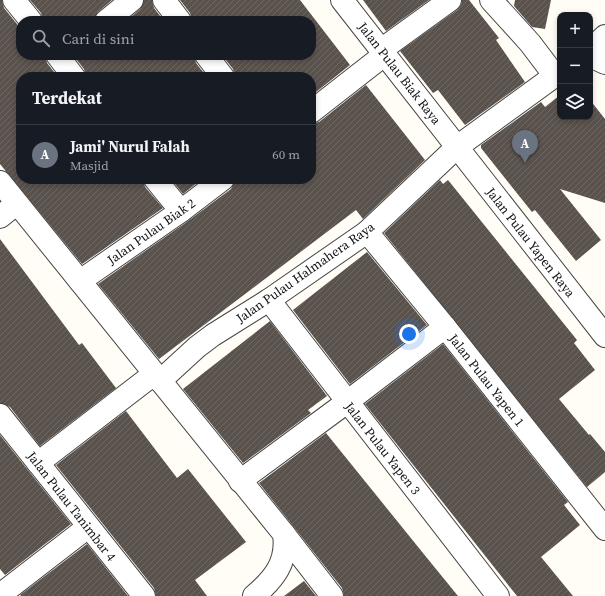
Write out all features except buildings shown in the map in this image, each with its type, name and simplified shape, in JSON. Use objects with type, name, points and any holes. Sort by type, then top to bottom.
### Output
[{"type":"street","points":[[14,0],[27,16]]},
{"type":"street","points":[[112,16],[132,0]]},
{"type":"street","points":[[164,0],[176,16]]},
{"type":"street","name":"Jalan Pulau Biak Raya","points":[[342,0],[457,147]]},
{"type":"street","points":[[316,108],[382,53],[450,0]]},
{"type":"street","points":[[500,4],[530,43],[557,74]]},
{"type":"street","points":[[592,48],[605,36]]},
{"type":"street","points":[[593,57],[605,63]]},
{"type":"street","points":[[63,60],[71,72]]},
{"type":"street","points":[[210,60],[219,72]]},
{"type":"street","name":"Jalan Pulau Halmahera Raya","points":[[38,463],[241,316],[269,300],[367,232],[457,147],[557,74]]},
{"type":"street","name":"Jalan Pulau Yapen Raya","points":[[457,147],[605,336]]},
{"type":"street","points":[[0,182],[16,204],[284,534],[332,596]]},
{"type":"street","points":[[159,184],[181,211]]},
{"type":"street","name":"Jalan Pulau Biak 2","points":[[80,282],[181,211],[216,184]]},
{"type":"street","points":[[0,217],[16,204]]},
{"type":"street","name":"Jalan Pulau Yapen 1","points":[[367,232],[445,327],[605,529]]},
{"type":"street","name":"Jalan Pulau Yapen 3","points":[[269,300],[498,596]]},
{"type":"street","points":[[240,481],[445,327]]},
{"type":"street","name":"Jalan Pulau Tanimbar 4","points":[[0,415],[144,596]]},
{"type":"street","points":[[0,595],[88,527]]},
{"type":"street","points":[[254,596],[271,579],[281,564],[286,549],[284,534]]},
{"type":"place","name":"Jami' Nurul Falah","points":[[525,163]]}]
